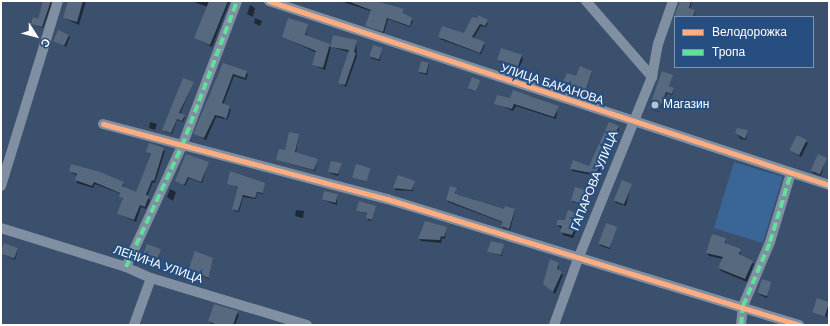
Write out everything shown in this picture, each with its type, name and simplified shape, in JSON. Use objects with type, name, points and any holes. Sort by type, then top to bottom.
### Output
[{"type":"street","points":[[1,186],[58,1]]},
{"type":"street","points":[[126,267],[182,146],[237,1]]},
{"type":"street","name":"УЛИЦА БАКАНОВА","points":[[269,1],[632,122],[829,185]]},
{"type":"street","points":[[586,1],[652,77]]},
{"type":"street","name":"ГАПАРОВА УЛИЦА","points":[[554,325],[578,259],[632,122],[652,77],[658,44],[673,1]]},
{"type":"street","points":[[103,124],[387,199],[578,259],[743,306],[800,325]]},
{"type":"street","points":[[741,325],[743,306],[770,242],[791,173]]},
{"type":"street","name":"ЛЕНИНА УЛИЦА","points":[[1,228],[126,267],[151,278],[307,325]]},
{"type":"street","points":[[134,325],[151,278]]},
{"type":"shaded area","points":[[734,162],[783,177],[763,243],[714,228]]},
{"type":"building","points":[[43,1],[51,1],[42,27],[31,24],[33,17],[38,19]]},
{"type":"building","points":[[68,1],[83,1],[77,22],[63,18]]},
{"type":"building","points":[[209,1],[228,1],[210,45],[194,38]]},
{"type":"building","points":[[347,1],[376,1],[404,9],[403,13],[412,18],[410,26],[387,18],[383,32],[365,26],[371,10]]},
{"type":"building","points":[[680,1],[691,1],[689,8],[695,10],[693,16],[674,16]]},
{"type":"building","points":[[478,15],[488,20],[485,26],[480,24],[472,37],[485,42],[480,53],[438,37],[442,26],[464,33],[472,17],[478,18]]},
{"type":"building","points":[[288,18],[308,24],[305,35],[330,44],[323,68],[312,65],[316,51],[282,37]]},
{"type":"building","points":[[58,30],[69,35],[64,46],[53,41]]},
{"type":"building","points":[[333,35],[357,40],[354,52],[356,53],[345,85],[338,83],[349,50],[330,47]]},
{"type":"building","points":[[373,45],[383,48],[379,59],[369,56]]},
{"type":"building","points":[[501,48],[522,55],[518,66],[497,59]]},
{"type":"building","points":[[421,61],[429,63],[426,74],[418,72]]},
{"type":"building","points":[[223,63],[247,71],[245,78],[233,74],[222,103],[230,106],[226,118],[215,115],[204,138],[193,134]]},
{"type":"building","points":[[580,66],[592,71],[584,96],[578,95],[580,89],[562,84],[567,73],[576,76]]},
{"type":"building","points":[[662,71],[673,75],[669,86],[674,88],[672,94],[666,92],[659,111],[649,108]]},
{"type":"building","points":[[472,77],[480,80],[476,91],[468,88]]},
{"type":"building","points":[[183,78],[194,82],[179,113],[185,115],[182,121],[177,119],[171,133],[162,130]]},
{"type":"building","points":[[513,90],[559,106],[554,117],[514,104],[512,109],[494,104],[497,95],[510,98]]},
{"type":"building","points":[[609,122],[619,126],[596,174],[570,169],[573,160],[589,166]]},
{"type":"building","points":[[737,128],[748,130],[745,139],[735,133]]},
{"type":"building","points":[[289,132],[299,134],[295,152],[318,159],[314,170],[276,160],[279,149],[285,150]]},
{"type":"building","points":[[797,135],[807,140],[799,155],[789,150]]},
{"type":"building","points":[[149,143],[164,148],[154,181],[152,180],[146,195],[149,196],[145,207],[140,205],[134,220],[117,214],[123,198],[119,197],[120,193],[94,182],[92,186],[75,180],[77,174],[69,171],[71,164],[100,172],[124,182],[122,186],[136,192],[151,154],[146,152]]},
{"type":"building","points":[[186,154],[209,162],[201,182],[188,177],[184,185],[175,181]]},
{"type":"building","points":[[818,154],[827,158],[820,175],[811,170]]},
{"type":"building","points":[[331,161],[342,163],[338,174],[328,172]]},
{"type":"building","points":[[356,164],[370,168],[367,182],[352,177]]},
{"type":"building","points":[[230,171],[265,183],[263,193],[257,192],[255,198],[243,195],[238,211],[232,209],[238,187],[227,184]]},
{"type":"building","points":[[398,175],[415,181],[412,190],[393,188]]},
{"type":"building","points":[[622,180],[632,184],[624,205],[614,200]]},
{"type":"building","points":[[450,186],[457,188],[455,193],[459,195],[504,209],[505,206],[515,209],[509,229],[501,226],[503,222],[446,200]]},
{"type":"building","points":[[575,187],[588,191],[584,204],[571,200]]},
{"type":"building","points":[[324,191],[338,194],[336,203],[322,200]]},
{"type":"building","points":[[359,201],[376,206],[372,220],[366,218],[367,213],[356,211]]},
{"type":"building","points":[[568,210],[580,214],[572,235],[560,232],[562,226],[556,225],[558,220],[565,220]]},
{"type":"building","points":[[425,221],[447,227],[444,237],[441,236],[440,240],[418,239]]},
{"type":"building","points":[[606,223],[617,227],[610,248],[598,244]]},
{"type":"building","points":[[712,234],[726,238],[725,243],[741,249],[739,254],[753,261],[745,279],[718,268],[723,257],[706,253]]},
{"type":"building","points":[[491,241],[504,244],[501,255],[487,252]]},
{"type":"building","points":[[4,243],[18,248],[14,258],[1,254]]},
{"type":"building","points":[[147,244],[161,249],[158,259],[144,253]]},
{"type":"building","points":[[195,251],[213,258],[209,278],[188,270]]},
{"type":"building","points":[[550,259],[559,263],[557,269],[562,272],[553,292],[543,284]]},
{"type":"building","points":[[762,279],[772,282],[767,296],[758,293]]},
{"type":"building","points":[[817,298],[829,302],[825,316],[812,312]]},
{"type":"building","points":[[214,304],[238,311],[233,325],[217,325],[208,321]]},
{"type":"marked path","points":[[126,267],[182,146],[237,1]]},
{"type":"marked path","points":[[741,325],[743,306],[770,242],[791,173]]},
{"type":"cycle path","points":[[269,1],[829,185]]},
{"type":"cycle path","points":[[103,124],[387,199],[799,325]]},
{"type":"place","name":"Магазин","points":[[655,105]]}]
